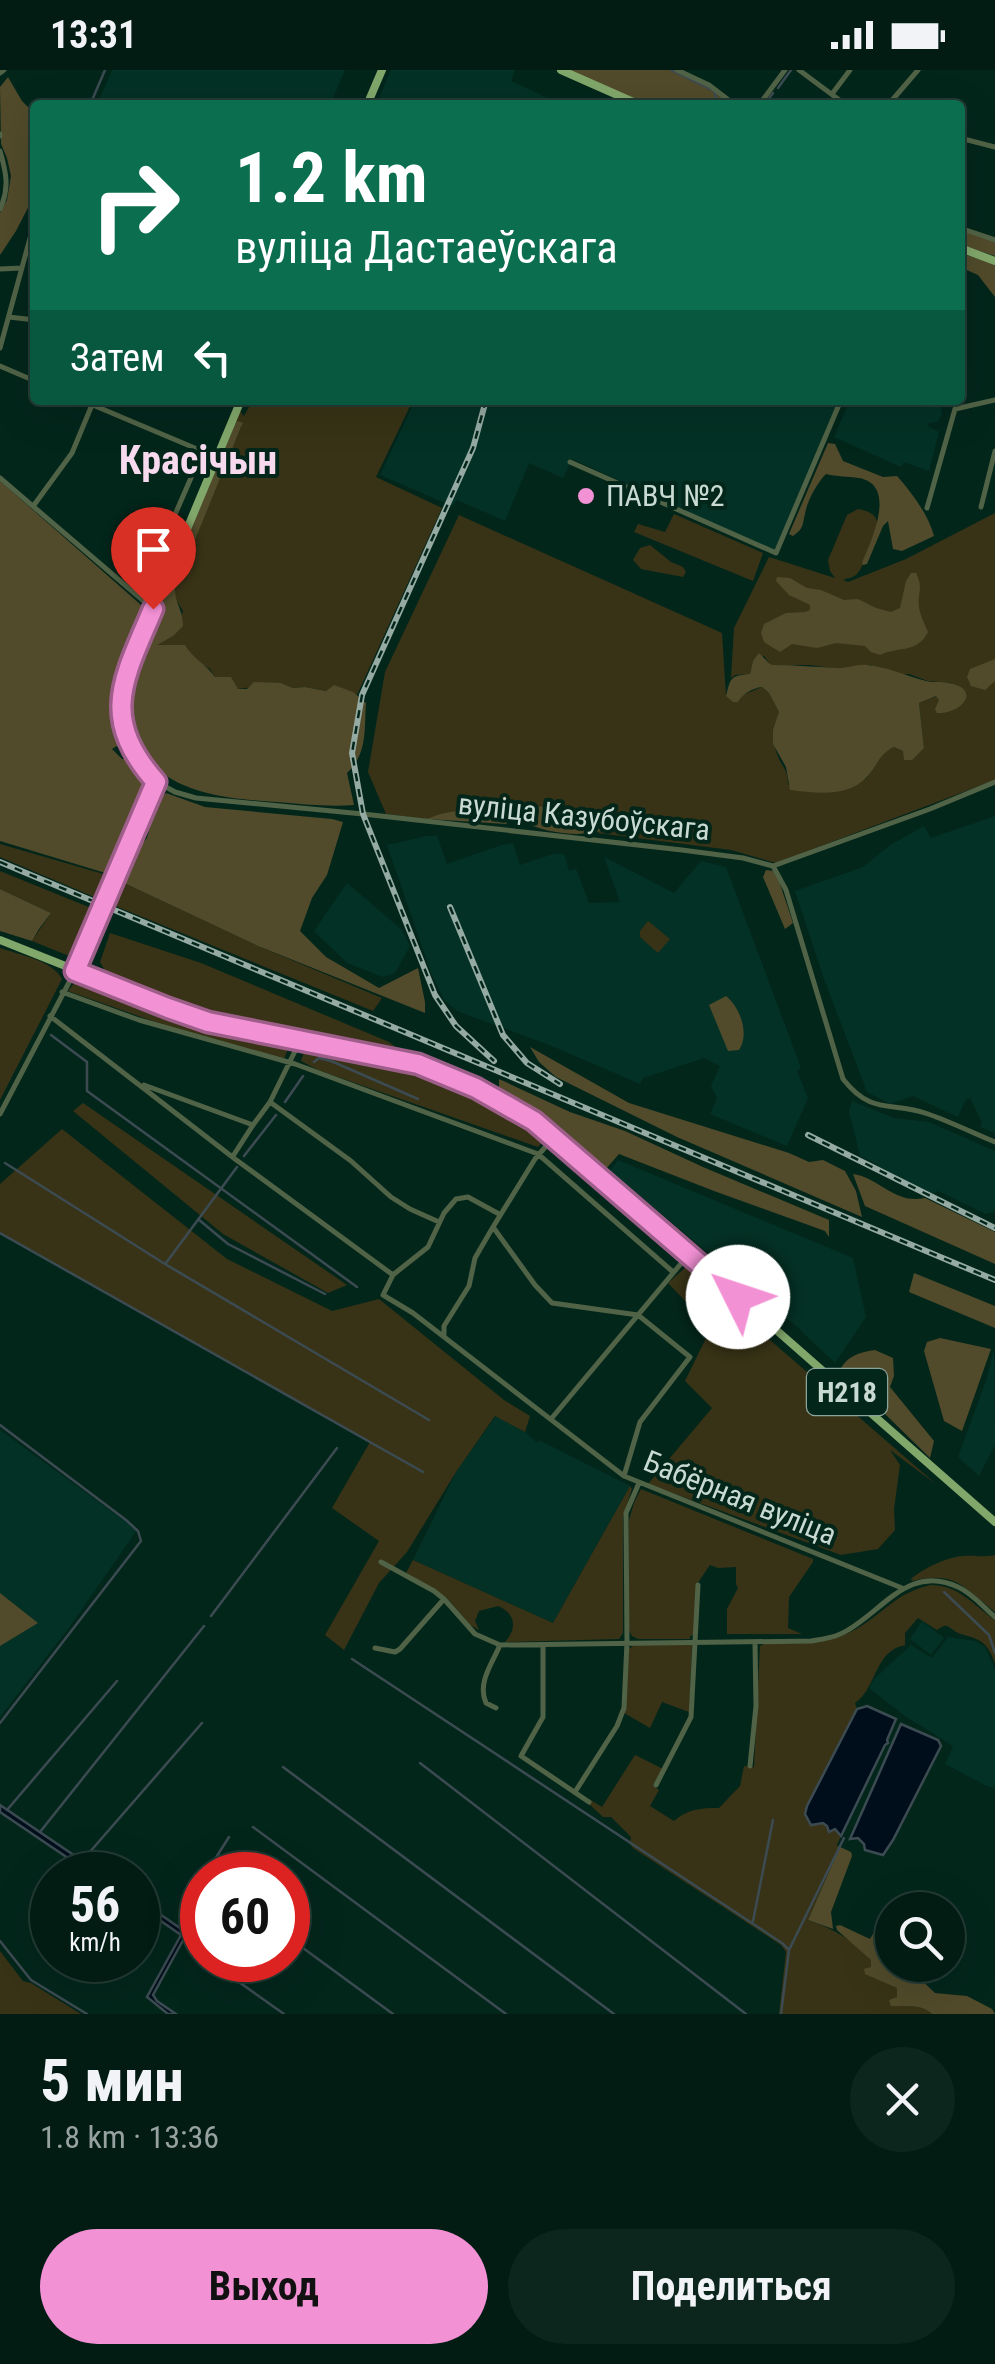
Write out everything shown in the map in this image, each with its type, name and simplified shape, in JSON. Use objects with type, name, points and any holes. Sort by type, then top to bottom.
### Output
[{"type":"main road","points":[[369,100],[382,70]]},
{"type":"main road","points":[[561,70],[629,100]]},
{"type":"main road","points":[[965,250],[995,260]]},
{"type":"main road","points":[[75,971],[156,782],[125,736],[121,711],[126,675],[239,405]]},
{"type":"main road","name":"Н218","points":[[0,940],[196,1018],[431,1068],[511,1106],[554,1137],[995,1522]]},
{"type":"street","points":[[677,70],[709,85],[728,100]]},
{"type":"street","points":[[764,100],[785,70]]},
{"type":"street","points":[[800,70],[840,100]]},
{"type":"street","points":[[832,94],[850,70]]},
{"type":"street","points":[[892,100],[918,70]]},
{"type":"street","points":[[965,139],[995,147]]},
{"type":"street","points":[[0,151],[7,179],[0,208]]},
{"type":"street","points":[[965,230],[995,240]]},
{"type":"street","points":[[0,348],[30,238]]},
{"type":"street","points":[[0,269],[22,268]]},
{"type":"street","points":[[9,317],[30,319]]},
{"type":"street","points":[[0,366],[30,379]]},
{"type":"street","points":[[927,508],[955,409],[995,400]]},
{"type":"street","points":[[33,506],[72,453],[92,405]]},
{"type":"street","points":[[100,405],[216,458]]},
{"type":"street","points":[[570,462],[776,553],[839,405]]},
{"type":"street","points":[[981,506],[995,451]]},
{"type":"street","points":[[139,596],[194,472]]},
{"type":"street","points":[[0,478],[153,609]]},
{"type":"street","points":[[176,510],[193,516]]},
{"type":"street","name":"вуліца Казубоўскага","points":[[156,782],[196,798],[697,852],[774,866]]},
{"type":"street","points":[[995,782],[774,866],[786,890],[843,1079],[851,1090],[876,1106],[927,1113],[995,1142]]},
{"type":"street","points":[[0,1114],[75,971]]},
{"type":"street","points":[[62,992],[138,1020],[290,1063],[538,1154],[673,1272]]},
{"type":"street","points":[[50,1016],[393,1275],[428,1246],[438,1222],[456,1199],[468,1197],[499,1214]]},
{"type":"street","points":[[232,1156],[270,1102],[300,1041]]},
{"type":"street","points":[[136,1082],[253,1125]]},
{"type":"street","points":[[270,1102],[351,1161],[391,1197],[438,1222]]},
{"type":"street","points":[[444,1336],[445,1324],[469,1286],[474,1258],[538,1154],[554,1137]]},
{"type":"street","points":[[492,1227],[552,1303],[638,1316],[690,1357],[640,1422],[624,1476]]},
{"type":"street","points":[[551,1419],[689,1254]]},
{"type":"street","name":"Бабёрная вуліца","points":[[393,1275],[383,1295],[444,1336],[624,1476],[902,1588]]},
{"type":"street","points":[[575,1792],[622,1716],[627,1642],[626,1513],[639,1483]]},
{"type":"street","points":[[380,1562],[444,1599],[475,1634],[500,1645],[810,1641],[841,1634],[902,1588],[915,1583],[946,1582],[967,1592],[995,1617]]},
{"type":"street","points":[[656,1785],[691,1718],[698,1585]]},
{"type":"street","points":[[375,1648],[395,1652],[400,1649],[444,1599]]},
{"type":"street","points":[[750,1766],[756,1706],[755,1642]]},
{"type":"street","points":[[496,1708],[486,1703],[482,1694],[485,1676],[500,1645]]},
{"type":"street","points":[[543,1645],[542,1717],[521,1756],[589,1802]]},
{"type":"shaded area","points":[[112,70],[345,70],[332,100],[99,100]]},
{"type":"shaded area","points":[[391,70],[515,70],[511,81],[552,100],[378,100]]},
{"type":"shaded area","points":[[569,70],[674,70],[708,86],[726,100],[634,100]]},
{"type":"shaded area","points":[[8,77],[30,109],[30,204],[0,255],[0,213],[7,200],[11,176],[1,144],[0,87]]},
{"type":"shaded area","points":[[965,231],[995,241],[995,256],[965,247]]},
{"type":"shaded area","points":[[965,255],[995,264],[995,297],[978,275],[965,269]]},
{"type":"shaded area","points":[[250,405],[411,405],[376,477],[442,508],[357,695],[334,686],[327,691],[281,683],[238,689],[192,658],[155,645],[173,636],[183,611],[174,589],[241,427],[242,423],[236,422],[240,411],[244,416]]},
{"type":"shaded area","points":[[413,405],[836,406],[775,551],[572,459],[563,478],[529,463],[505,521],[457,500],[452,506],[380,475]]},
{"type":"shaded area","points":[[848,405],[940,405],[942,414],[938,422],[928,426],[939,432],[929,471],[904,462],[901,467],[834,437]]},
{"type":"shaded area","points":[[238,421],[243,423],[175,589],[183,626],[157,645],[185,645],[215,677],[231,677],[238,689],[247,689],[254,682],[326,691],[334,685],[353,692],[366,703],[362,749],[347,773],[354,805],[258,801],[200,791],[165,775],[151,763],[130,726],[128,699],[136,662],[155,616],[163,615],[159,604]]},
{"type":"shaded area","points":[[828,443],[835,444],[843,461],[883,477],[897,476],[919,504],[934,536],[902,551],[893,549],[888,521],[863,565],[878,515],[877,491],[859,478],[826,474],[810,498],[801,529],[793,536],[789,534]]},
{"type":"shaded area","points":[[0,481],[148,611],[121,670],[116,700],[120,744],[112,749],[122,759],[133,759],[145,795],[112,875],[0,841]]},
{"type":"shaded area","points":[[858,509],[873,515],[877,525],[860,569],[843,580],[848,582],[906,559],[995,513],[995,780],[776,863],[731,850],[597,833],[608,829],[605,819],[528,805],[493,815],[477,811],[427,819],[386,814],[368,772],[385,672],[459,515],[722,633],[726,696],[740,696],[762,687],[769,693],[779,712],[774,743],[788,785],[866,779],[885,751],[894,747],[905,755],[924,748],[919,703],[937,696],[939,700],[952,683],[928,681],[870,665],[840,669],[774,665],[764,656],[753,661],[750,674],[731,678],[734,628],[769,557],[835,578],[828,560],[847,515]]},
{"type":"shaded area","points":[[674,514],[763,553],[753,581],[634,532],[638,524],[665,532]]},
{"type":"shaded area","points":[[650,545],[683,567],[683,577],[641,569],[633,560],[640,548]]},
{"type":"shaded area","points":[[911,573],[918,578],[920,610],[928,632],[913,647],[880,655],[865,646],[836,643],[817,648],[792,644],[780,652],[764,642],[764,624],[786,613],[810,610],[810,605],[789,595],[776,581],[777,577],[891,612],[900,608]]},
{"type":"shaded area","points":[[759,653],[774,665],[874,666],[926,681],[946,682],[965,690],[965,701],[954,710],[937,713],[936,696],[919,703],[924,748],[912,760],[904,760],[903,751],[894,747],[867,777],[850,788],[831,792],[790,790],[786,767],[773,744],[779,712],[769,693],[762,687],[745,694],[738,702],[726,696],[732,679],[750,674]]},
{"type":"shaded area","points":[[995,659],[995,681],[985,690],[971,686],[967,677],[970,669]]},
{"type":"shaded area","points":[[166,793],[205,807],[343,822],[327,875],[312,898],[300,931],[326,957],[379,988],[418,968],[425,1013],[258,946],[122,882],[134,853],[147,838],[156,803]]},
{"type":"shaded area","points":[[503,804],[593,816],[605,819],[608,829],[566,833],[524,822],[518,825],[511,820],[506,824],[427,819],[460,811],[493,815]]},
{"type":"shaded area","points":[[995,816],[995,1133],[980,1127],[982,1122],[970,1098],[958,1117],[913,1096],[890,1104],[867,1092],[795,891],[863,867],[924,826],[931,838]]},
{"type":"shaded area","points":[[437,836],[447,864],[513,843],[520,865],[564,854],[569,871],[576,869],[589,903],[620,902],[604,857],[674,893],[701,861],[726,867],[801,1068],[797,1071],[808,1098],[787,1146],[710,1114],[717,1098],[711,1086],[720,1066],[704,1058],[643,1078],[640,1084],[457,1011],[444,1000],[387,845]]},
{"type":"shaded area","points":[[0,844],[107,875],[99,899],[0,857]]},
{"type":"shaded area","points":[[766,870],[773,871],[779,881],[793,923],[785,929],[763,877]]},
{"type":"shaded area","points":[[0,871],[96,910],[74,958],[32,941],[51,913],[0,889]]},
{"type":"shaded area","points":[[122,882],[258,946],[382,998],[373,1011],[113,905]]},
{"type":"shaded area","points":[[347,883],[402,930],[410,946],[395,973],[383,977],[347,963],[314,931]]},
{"type":"shaded area","points":[[0,889],[51,913],[32,941],[0,931]]},
{"type":"shaded area","points":[[648,921],[670,939],[658,953],[640,937]]},
{"type":"shaded area","points":[[110,933],[201,963],[389,1042],[401,1051],[252,1021],[108,976],[100,962]]},
{"type":"shaded area","points":[[0,948],[43,963],[62,979],[0,1100]]},
{"type":"shaded area","points":[[79,977],[103,992],[114,992],[198,1023],[289,1046],[284,1059],[175,1029],[68,991]]},
{"type":"shaded area","points":[[726,996],[742,1021],[744,1036],[739,1050],[728,1051],[709,1005]]},
{"type":"shaded area","points":[[306,1046],[432,1073],[496,1104],[542,1133],[545,1139],[538,1147],[318,1070],[301,1061]]},
{"type":"shaded area","points":[[530,1047],[629,1103],[809,1162],[823,1160],[845,1171],[856,1191],[862,1217],[677,1137],[556,1077],[539,1062]]},
{"type":"shaded area","points":[[499,1079],[829,1220],[829,1237],[825,1231],[619,1154],[605,1170],[499,1089]]},
{"type":"shaded area","points":[[852,1101],[894,1118],[929,1122],[995,1151],[995,1211],[986,1214],[938,1191],[934,1194],[860,1156],[849,1111]]},
{"type":"shaded area","points":[[83,1103],[347,1285],[328,1293],[223,1234],[73,1111]]},
{"type":"shaded area","points":[[62,1129],[227,1259],[332,1311],[379,1299],[504,1400],[530,1416],[525,1432],[495,1416],[407,1552],[379,1583],[344,1650],[325,1635],[379,1541],[332,1508],[370,1442],[0,1233],[0,1184]]},
{"type":"shaded area","points":[[618,1160],[853,1258],[866,1317],[835,1363],[610,1171]]},
{"type":"shaded area","points":[[853,1174],[905,1198],[925,1198],[995,1232],[995,1264],[865,1206]]},
{"type":"shaded area","points":[[686,1267],[936,1484],[890,1450],[900,1465],[895,1530],[878,1549],[841,1555],[648,1484],[712,1408],[685,1381],[711,1328],[668,1283]]},
{"type":"shaded area","points":[[914,1273],[995,1306],[995,1328],[909,1292]]},
{"type":"shaded area","points":[[940,1338],[991,1349],[962,1431],[944,1421],[924,1351],[927,1342]]},
{"type":"shaded area","points":[[994,1348],[995,1445],[979,1476],[958,1457]]},
{"type":"shaded area","points":[[875,1350],[893,1358],[890,1387],[934,1441],[930,1458],[840,1370],[854,1355]]},
{"type":"shaded area","points":[[496,1416],[536,1442],[541,1441],[630,1486],[553,1623],[413,1560],[456,1472]]},
{"type":"shaded area","points":[[0,1430],[137,1530],[0,1717]]},
{"type":"shaded area","points":[[630,1486],[623,1518],[623,1633],[619,1639],[505,1642],[513,1626],[504,1609],[498,1606],[479,1611],[475,1621],[479,1630],[447,1598],[406,1573],[413,1560],[553,1623]]},
{"type":"shaded area","points":[[641,1489],[813,1559],[789,1597],[788,1628],[802,1634],[727,1634],[727,1609],[738,1588],[736,1567],[710,1565],[697,1584],[694,1635],[690,1639],[632,1636],[629,1520]]},
{"type":"shaded area","points":[[995,1555],[995,1612],[958,1583],[939,1578],[911,1579],[950,1559]]},
{"type":"shaded area","points":[[941,1586],[958,1592],[995,1620],[995,1663],[988,1648],[978,1640],[948,1626],[937,1630],[918,1618],[905,1633],[905,1645],[887,1654],[881,1662],[855,1703],[857,1709],[805,1813],[816,1825],[830,1826],[841,1836],[808,1920],[843,1936],[864,1953],[871,1960],[875,1982],[888,1982],[897,1988],[899,2006],[917,2006],[932,2014],[779,2014],[786,1952],[781,1945],[633,1848],[631,1837],[611,1817],[603,1817],[588,1803],[589,1799],[602,1807],[635,1755],[663,1769],[653,1785],[659,1790],[650,1806],[674,1821],[695,1810],[719,1808],[740,1786],[744,1766],[754,1767],[760,1646],[836,1638],[858,1628],[909,1592]]},
{"type":"shaded area","points":[[0,1593],[38,1623],[0,1646]]},
{"type":"shaded area","points":[[922,1621],[944,1638],[931,1655],[910,1639]]},
{"type":"shaded area","points":[[948,1637],[975,1641],[985,1647],[995,1670],[995,1788],[945,1764],[953,1746],[869,1688],[911,1645],[932,1658]]},
{"type":"shaded area","points":[[689,1644],[689,1712],[662,1702],[650,1728],[624,1713],[629,1649],[634,1645]]},
{"type":"shaded area","points":[[838,1846],[852,1856],[831,1912],[833,1929],[808,1920]]},
{"type":"shaded area","points":[[836,1926],[870,1939],[875,1930],[875,1978],[865,1974],[871,1960]]},
{"type":"shaded area","points":[[0,1951],[23,1981],[81,2014],[0,2014]]},
{"type":"shaded area","points":[[883,1982],[923,1982],[935,1993],[967,1996],[995,2014],[932,2014],[917,2007],[891,2006],[889,2000],[897,1997],[897,1988]]},
{"type":"water","points":[[867,1706],[896,1719],[841,1836],[835,1829],[829,1832],[823,1823],[811,1825],[805,1814],[857,1709]]},
{"type":"water","points":[[901,1724],[938,1740],[941,1746],[883,1855],[865,1850],[858,1838],[850,1839]]},
{"type":"water","points":[[0,1805],[69,1852],[59,1852],[0,1812]]},
{"type":"water","points":[[160,1914],[180,1928],[180,1934],[160,1920]]},
{"type":"water","points":[[180,1937],[180,1946],[153,1995],[176,2014],[168,2014],[147,1997],[155,1982],[160,1982],[160,1973]]},
{"type":"waterway","points":[[92,100],[105,70]]},
{"type":"waterway","points":[[671,70],[714,91],[717,100]]},
{"type":"waterway","points":[[778,88],[791,70]]},
{"type":"waterway","points":[[768,100],[773,93]]},
{"type":"waterway","points":[[51,1035],[87,1062],[87,1091],[357,1287]]},
{"type":"waterway","points":[[314,1062],[319,1058],[331,1061],[418,1099]]},
{"type":"waterway","points":[[285,1102],[303,1076]]},
{"type":"waterway","points":[[244,1156],[276,1115]]},
{"type":"waterway","points":[[5,1163],[165,1264],[429,1420]]},
{"type":"waterway","points":[[166,1263],[237,1167]]},
{"type":"waterway","points":[[198,1219],[228,1244],[325,1294]]},
{"type":"waterway","points":[[0,1233],[423,1472]]},
{"type":"waterway","points":[[0,1425],[126,1520],[138,1531],[141,1541],[0,1723]]},
{"type":"waterway","points":[[211,1616],[337,1448]]},
{"type":"waterway","points":[[944,1592],[989,1635],[995,1653]]},
{"type":"waterway","points":[[40,1832],[204,1626]]},
{"type":"waterway","points":[[352,1659],[789,1950]]},
{"type":"waterway","points":[[7,1810],[117,1681]]},
{"type":"waterway","points":[[90,1852],[202,1723]]},
{"type":"waterway","points":[[420,1763],[746,2014]]},
{"type":"waterway","points":[[283,1767],[614,2014]]},
{"type":"waterway","points":[[753,1921],[773,1820]]},
{"type":"waterway","points":[[253,1827],[506,2014]]},
{"type":"waterway","points":[[220,1852],[229,1837]]},
{"type":"waterway","points":[[781,2014],[789,1950],[844,1838]]},
{"type":"waterway","points":[[0,1941],[31,1980],[87,2014]]},
{"type":"waterway","points":[[310,1953],[393,2014]]},
{"type":"waterway","points":[[239,1982],[284,2014]]},
{"type":"railway","points":[[485,405],[473,448],[362,695],[352,753],[363,814],[435,995],[456,1026],[494,1061]]},
{"type":"railway","points":[[0,862],[995,1280]]},
{"type":"railway","points":[[450,907],[503,1035],[527,1063],[560,1084]]},
{"type":"railway","points":[[808,1135],[995,1228]]},
{"type":"place","name":"ПАВЧ №2","points":[[586,496]]},
{"type":"district","name":"Красічын","points":[[198,460]]},
{"type":"route","points":[[153,609],[126,675],[121,711],[125,736],[156,782],[75,971],[208,1022],[418,1064],[476,1088],[534,1121],[738,1297]]}]
